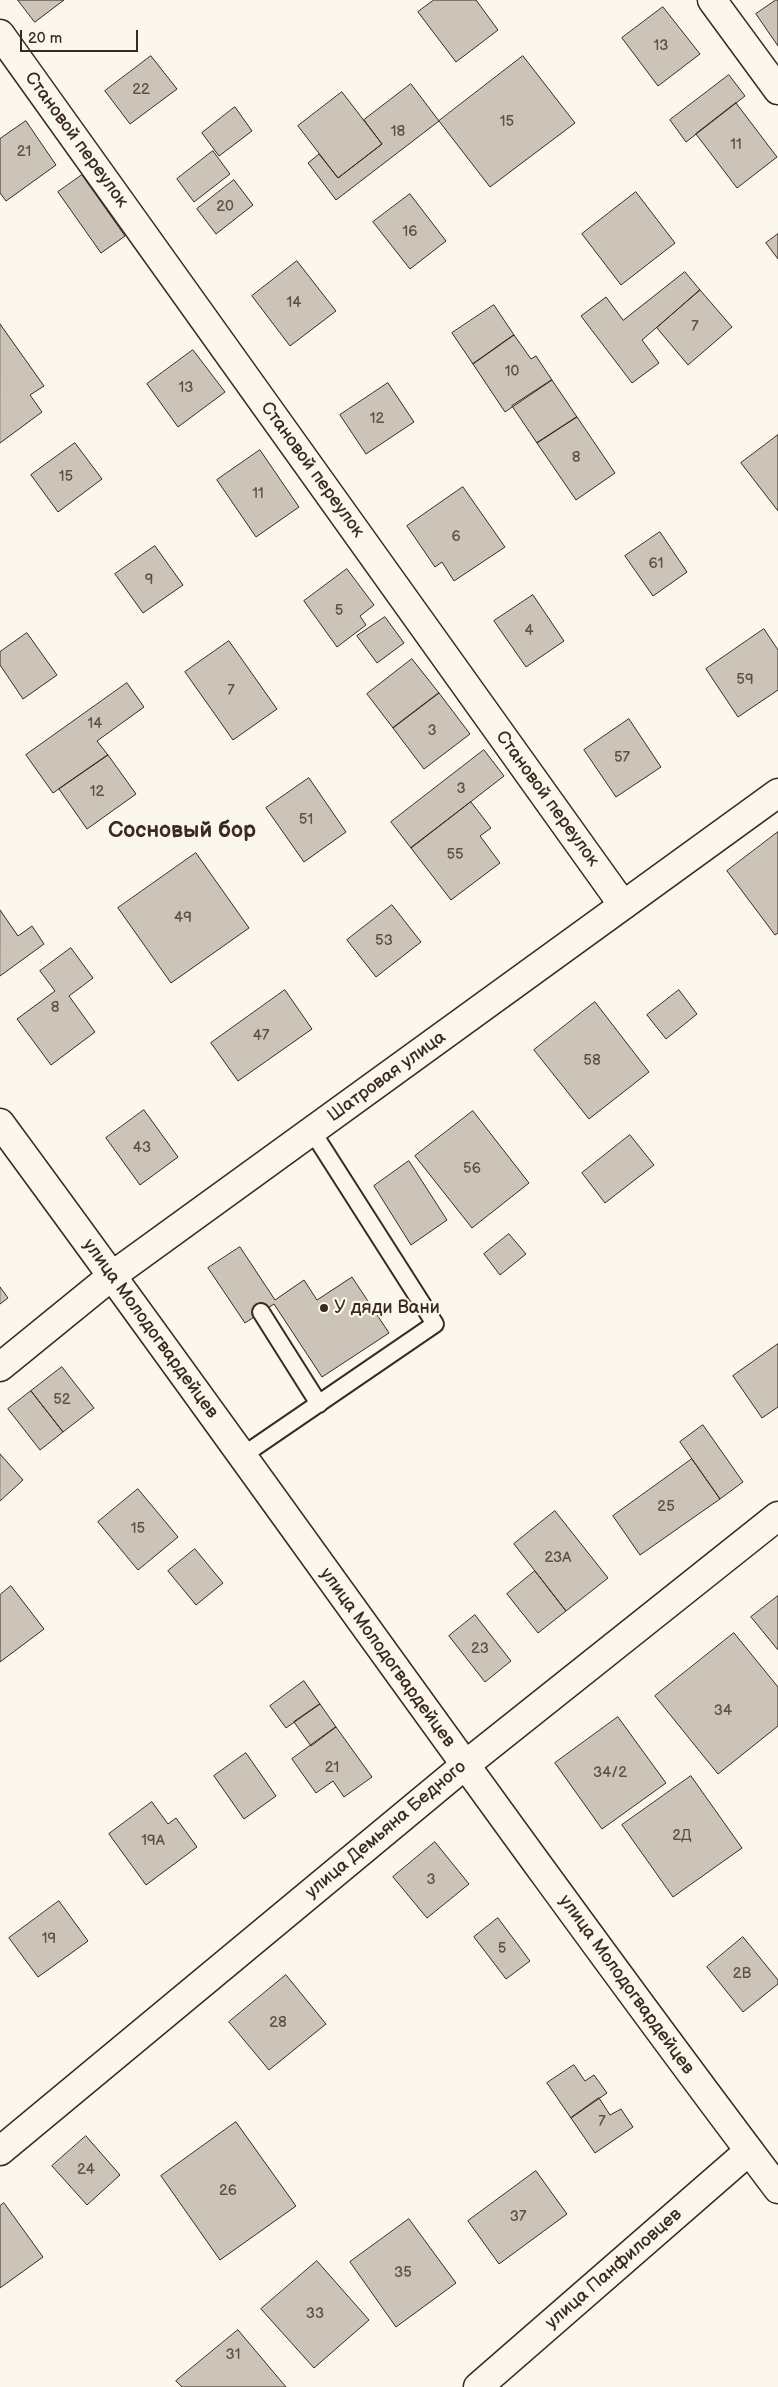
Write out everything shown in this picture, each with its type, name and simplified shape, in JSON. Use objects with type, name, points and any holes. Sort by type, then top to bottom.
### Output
[{"type":"street","points":[[712,0],[778,90]]},
{"type":"street","name":"Становой переулок","points":[[0,34],[623,905]]},
{"type":"street","name":"Шатровая улица","points":[[0,1367],[113,1275],[778,793]]},
{"type":"street","name":"улица Молодогвардейцев","points":[[0,1123],[113,1275],[464,1766],[778,2189]]},
{"type":"street","name":"улица Демьяна Бедного","points":[[0,2151],[464,1766],[778,1516]]},
{"type":"street","name":"улица Панфиловцев","points":[[478,2387],[749,2151]]},
{"type":"lane","points":[[242,1456],[435,1324],[312,1131]]},
{"type":"lane","points":[[261,1312],[319,1404]]},
{"type":"building","points":[[18,0],[64,0],[35,22]]},
{"type":"building","points":[[434,0],[476,0],[498,30],[456,62],[418,12]]},
{"type":"building","points":[[778,0],[778,46],[756,14]]},
{"type":"building","points":[[663,7],[700,54],[658,86],[622,38]]},
{"type":"building","points":[[151,56],[177,89],[130,124],[105,91]]},
{"type":"building","points":[[523,56],[575,123],[490,187],[439,121]]},
{"type":"building","points":[[729,75],[745,96],[686,142],[670,120]]},
{"type":"building","points":[[411,84],[439,121],[336,200],[308,163],[319,154],[338,178],[382,144],[364,120]]},
{"type":"building","points":[[342,92],[382,144],[338,178],[298,126]]},
{"type":"building","points":[[736,103],[777,157],[737,188],[696,134]]},
{"type":"building","points":[[235,107],[252,131],[219,156],[202,133]]},
{"type":"building","points":[[26,121],[56,165],[6,201],[0,193],[0,139]]},
{"type":"building","points":[[213,151],[230,174],[194,202],[177,179]]},
{"type":"building","points":[[82,175],[125,236],[101,253],[58,192]]},
{"type":"building","points":[[234,180],[253,205],[216,234],[197,209]]},
{"type":"building","points":[[636,192],[675,243],[621,285],[582,234]]},
{"type":"building","points":[[410,194],[446,241],[410,269],[373,222]]},
{"type":"building","points":[[778,234],[778,259],[766,243]]},
{"type":"building","points":[[297,261],[336,311],[290,346],[252,296]]},
{"type":"building","points":[[685,272],[700,290],[642,340],[659,363],[632,383],[581,316],[606,297],[623,320]]},
{"type":"building","points":[[700,290],[732,327],[688,365],[657,328]]},
{"type":"building","points":[[494,305],[514,335],[473,364],[452,333]]},
{"type":"building","points":[[0,324],[44,386],[30,395],[42,412],[0,443]]},
{"type":"building","points":[[514,335],[531,359],[536,356],[552,380],[505,412],[473,364]]},
{"type":"building","points":[[193,350],[225,392],[178,427],[147,384]]},
{"type":"building","points":[[552,380],[577,417],[537,443],[512,406]]},
{"type":"building","points":[[388,383],[414,422],[366,454],[340,415]]},
{"type":"building","points":[[577,417],[615,473],[576,500],[537,443]]},
{"type":"building","points":[[778,435],[778,511],[741,463]]},
{"type":"building","points":[[75,443],[102,479],[58,512],[31,475]]},
{"type":"building","points":[[260,450],[299,507],[256,537],[217,480]]},
{"type":"building","points":[[463,487],[505,547],[454,581],[442,562],[435,567],[407,526]]},
{"type":"building","points":[[660,532],[687,572],[653,596],[625,556]]},
{"type":"building","points":[[155,546],[183,585],[143,613],[115,574]]},
{"type":"building","points":[[347,569],[374,605],[360,616],[366,625],[337,647],[304,601]]},
{"type":"building","points":[[533,595],[564,641],[526,667],[494,621]]},
{"type":"building","points":[[385,617],[404,643],[377,663],[357,636]]},
{"type":"building","points":[[764,629],[778,650],[778,690],[738,717],[706,669]]},
{"type":"building","points":[[27,633],[57,675],[23,699],[0,665],[0,652]]},
{"type":"building","points":[[229,641],[277,709],[233,740],[185,672]]},
{"type":"building","points":[[412,659],[439,693],[393,728],[367,694]]},
{"type":"building","points":[[127,683],[144,707],[97,741],[108,755],[53,793],[26,755]]},
{"type":"building","points":[[439,693],[470,734],[424,769],[393,728]]},
{"type":"building","points":[[629,719],[661,767],[616,797],[584,750]]},
{"type":"building","points":[[484,750],[504,776],[411,848],[391,822]]},
{"type":"building","points":[[108,755],[136,794],[87,829],[59,789]]},
{"type":"building","points":[[309,778],[346,832],[304,862],[266,808]]},
{"type":"building","points":[[471,802],[491,828],[480,836],[500,863],[451,900],[411,848]]},
{"type":"building","points":[[778,832],[778,933],[775,935],[727,871]]},
{"type":"building","points":[[196,853],[249,928],[171,983],[118,908]]},
{"type":"building","points":[[392,905],[421,942],[376,977],[347,940]]},
{"type":"building","points":[[0,910],[18,936],[32,926],[44,944],[0,976]]},
{"type":"building","points":[[71,948],[93,978],[69,996],[95,1032],[51,1065],[17,1019],[55,991],[40,971]]},
{"type":"building","points":[[285,990],[312,1029],[238,1081],[211,1043]]},
{"type":"building","points":[[679,990],[697,1014],[666,1039],[647,1015]]},
{"type":"building","points":[[595,1002],[649,1072],[589,1119],[534,1050]]},
{"type":"building","points":[[144,1110],[178,1157],[140,1185],[106,1138]]},
{"type":"building","points":[[473,1111],[529,1183],[472,1228],[415,1156]]},
{"type":"building","points":[[630,1135],[654,1165],[605,1203],[582,1173]]},
{"type":"building","points":[[409,1161],[447,1220],[411,1245],[374,1186]]},
{"type":"building","points":[[509,1234],[526,1254],[500,1275],[484,1254]]},
{"type":"building","name":"У дяди Вани","points":[[240,1247],[275,1300],[304,1280],[317,1300],[352,1277],[389,1333],[322,1377],[274,1304],[245,1323],[208,1268]]},
{"type":"building","points":[[0,1287],[8,1298],[0,1304]]},
{"type":"building","points":[[778,1344],[778,1407],[762,1418],[733,1376]]},
{"type":"building","points":[[62,1367],[94,1408],[63,1432],[31,1391]]},
{"type":"building","points":[[31,1391],[63,1432],[40,1450],[8,1409]]},
{"type":"building","points":[[703,1425],[743,1482],[720,1499],[680,1442]]},
{"type":"building","points":[[0,1454],[23,1480],[0,1501]]},
{"type":"building","points":[[692,1459],[720,1499],[640,1555],[613,1516]]},
{"type":"building","points":[[138,1489],[178,1537],[138,1570],[98,1522]]},
{"type":"building","points":[[555,1511],[608,1578],[566,1611],[514,1544]]},
{"type":"building","points":[[195,1549],[223,1583],[196,1605],[168,1571]]},
{"type":"building","points":[[535,1571],[566,1611],[538,1633],[507,1594]]},
{"type":"building","points":[[11,1586],[44,1629],[0,1662],[0,1595]]},
{"type":"building","points":[[778,1596],[778,1650],[751,1617]]},
{"type":"building","points":[[475,1615],[511,1661],[485,1682],[449,1636]]},
{"type":"building","points":[[734,1633],[778,1687],[778,1726],[718,1774],[655,1696]]},
{"type":"building","points":[[304,1681],[320,1704],[286,1728],[270,1706]]},
{"type":"building","points":[[320,1704],[336,1727],[311,1746],[294,1722]]},
{"type":"building","points":[[618,1717],[666,1783],[602,1829],[555,1763]]},
{"type":"building","points":[[336,1727],[372,1777],[344,1797],[333,1781],[316,1793],[292,1759]]},
{"type":"building","points":[[246,1753],[276,1796],[244,1819],[214,1776]]},
{"type":"building","points":[[691,1776],[742,1848],[673,1897],[622,1825]]},
{"type":"building","points":[[152,1802],[168,1824],[176,1818],[197,1847],[146,1885],[109,1834]]},
{"type":"building","points":[[435,1842],[469,1884],[427,1918],[393,1877]]},
{"type":"building","points":[[59,1901],[88,1941],[38,1977],[9,1938]]},
{"type":"building","points":[[498,1918],[530,1961],[506,1979],[474,1937]]},
{"type":"building","points":[[743,1937],[778,1980],[778,1984],[743,2012],[707,1967]]},
{"type":"building","points":[[286,1975],[326,2024],[269,2070],[229,2022]]},
{"type":"building","points":[[574,2065],[585,2081],[594,2075],[607,2093],[571,2118],[547,2083]]},
{"type":"building","points":[[599,2098],[610,2115],[621,2109],[633,2127],[595,2153],[571,2118]]},
{"type":"building","points":[[236,2122],[296,2206],[220,2260],[161,2176]]},
{"type":"building","points":[[86,2136],[120,2175],[87,2205],[52,2166]]},
{"type":"building","points":[[536,2171],[567,2214],[499,2264],[468,2221]]},
{"type":"building","points":[[4,2203],[43,2257],[0,2288],[0,2206]]},
{"type":"building","points":[[409,2219],[456,2283],[396,2327],[350,2262]]},
{"type":"building","points":[[317,2261],[369,2320],[314,2368],[261,2309]]},
{"type":"building","points":[[238,2330],[286,2387],[182,2387],[176,2381]]},
{"type":"place","name":"У дяди Вани","points":[[324,1308]]},
{"type":"district","name":"Сосновый бор","points":[[182,831]]}]
